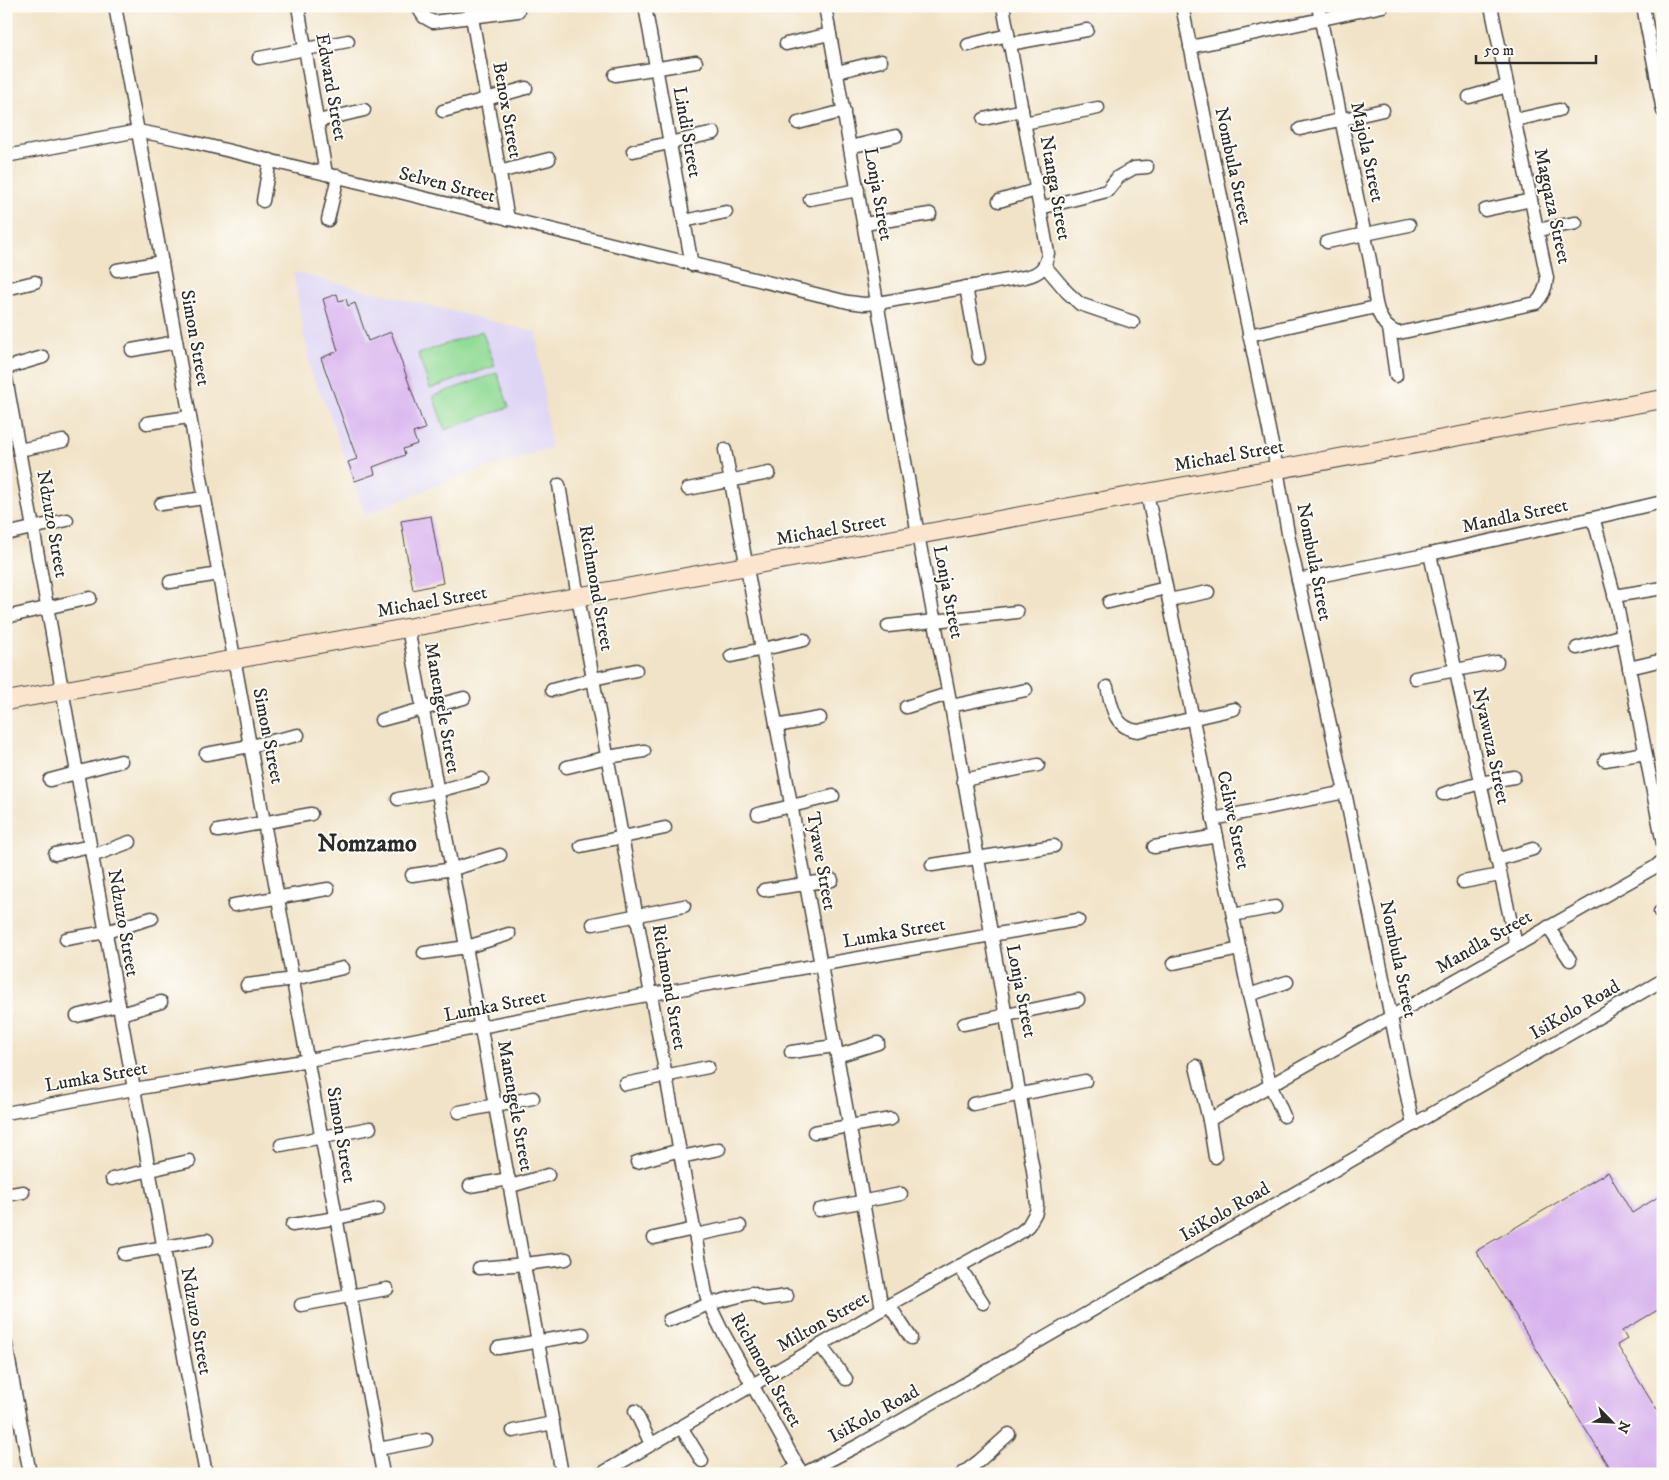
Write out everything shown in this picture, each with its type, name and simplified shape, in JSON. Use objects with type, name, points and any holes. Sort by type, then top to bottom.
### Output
[{"type":"street","name":"Simon Street","points":[[115,6],[204,498],[309,1060],[383,1474]]},
{"type":"street","name":"Edward Street","points":[[298,6],[318,122],[332,175]]},
{"type":"street","points":[[417,6],[424,17],[433,22],[471,12],[518,11]]},
{"type":"street","name":"Lindi Street","points":[[645,6],[692,265]]},
{"type":"street","name":"Lonja Street","points":[[825,6],[918,535],[1007,1014],[1036,1185]]},
{"type":"street","name":"Ntanga Street","points":[[878,303],[1034,275],[1045,266],[1048,253],[1003,6]]},
{"type":"street","name":"Nombula Street","points":[[1182,6],[1298,580],[1345,792],[1413,1125]]},
{"type":"street","name":"Majola Street","points":[[1318,6],[1372,270],[1376,307],[1378,313],[1394,331]]},
{"type":"street","points":[[1190,47],[1383,6]]},
{"type":"street","name":"Magqaza Street","points":[[1394,331],[1536,304],[1544,294],[1547,286],[1547,278],[1491,6]]},
{"type":"street","points":[[1642,6],[1663,111]]},
{"type":"street","name":"Benox Street","points":[[471,12],[508,219]]},
{"type":"street","points":[[968,45],[1087,30]]},
{"type":"street","points":[[786,44],[830,34]]},
{"type":"street","points":[[259,58],[348,41]]},
{"type":"street","points":[[837,72],[881,60]]},
{"type":"street","points":[[615,75],[696,62]]},
{"type":"street","points":[[1469,97],[1507,86]]},
{"type":"street","points":[[443,111],[526,88]]},
{"type":"street","points":[[1024,123],[1098,108]]},
{"type":"street","points":[[318,122],[364,110]]},
{"type":"street","points":[[984,119],[1022,110]]},
{"type":"street","points":[[1300,129],[1383,110]]},
{"type":"street","points":[[1515,120],[1559,110]]},
{"type":"street","points":[[798,123],[844,111]]},
{"type":"street","name":"Selven Street","points":[[6,156],[138,131],[270,160],[848,302],[878,303]]},
{"type":"street","points":[[633,150],[714,133]]},
{"type":"street","points":[[850,147],[896,136]]},
{"type":"street","points":[[499,172],[549,159]]},
{"type":"street","points":[[263,201],[270,160]]},
{"type":"street","points":[[1040,208],[1107,191],[1118,177],[1134,168],[1147,167]]},
{"type":"street","points":[[328,220],[332,175]]},
{"type":"street","points":[[810,199],[858,190]]},
{"type":"street","points":[[999,200],[1036,190]]},
{"type":"street","points":[[1485,210],[1531,200]]},
{"type":"street","points":[[684,221],[726,212]]},
{"type":"street","points":[[864,224],[930,214]]},
{"type":"street","points":[[1537,230],[1576,223]]},
{"type":"street","points":[[1327,242],[1409,225]]},
{"type":"street","points":[[117,270],[162,262]]},
{"type":"street","points":[[1045,266],[1080,304],[1134,322]]},
{"type":"street","points":[[6,288],[35,282]]},
{"type":"street","points":[[966,287],[979,358]]},
{"type":"street","points":[[1249,335],[1376,307]]},
{"type":"street","points":[[1394,331],[1396,376]]},
{"type":"street","points":[[132,350],[176,342]]},
{"type":"street","points":[[6,368],[43,358]]},
{"type":"street","name":"Ndzuzo Street","points":[[6,378],[134,1089],[206,1474]]},
{"type":"street","name":"Michael Street","points":[[6,701],[1663,399]]},
{"type":"street","points":[[147,422],[189,416]]},
{"type":"street","points":[[19,450],[63,441]]},
{"type":"street","name":"Tyawe Street","points":[[725,450],[821,965],[862,1201],[886,1307]]},
{"type":"street","points":[[688,490],[769,473]]},
{"type":"street","name":"Richmond Street","points":[[559,485],[593,679],[709,1304],[801,1471]]},
{"type":"street","name":"Celiwe Street","points":[[1147,492],[1249,995],[1270,1084],[1284,1116]]},
{"type":"street","points":[[161,504],[204,498]]},
{"type":"street","points":[[1589,519],[1658,503]]},
{"type":"street","name":"Mandla Street","points":[[1298,580],[1430,554],[1589,519],[1595,524],[1614,596],[1645,753],[1657,782],[1663,844]]},
{"type":"street","points":[[6,534],[67,520]]},
{"type":"street","name":"Nyawuza Street","points":[[1430,554],[1516,946]]},
{"type":"street","points":[[170,582],[219,574]]},
{"type":"street","points":[[1614,596],[1663,588]]},
{"type":"street","points":[[1109,602],[1168,594],[1208,592]]},
{"type":"street","points":[[6,617],[90,598]]},
{"type":"street","points":[[888,626],[1017,612]]},
{"type":"street","name":"Manengele Street","points":[[408,628],[562,1474]]},
{"type":"street","points":[[1577,648],[1623,635]]},
{"type":"street","points":[[731,656],[804,640]]},
{"type":"street","points":[[1629,668],[1663,660]]},
{"type":"street","points":[[1416,678],[1497,662]]},
{"type":"street","points":[[552,690],[636,670]]},
{"type":"street","points":[[1106,687],[1114,713],[1120,724],[1132,730],[1138,731],[1234,709]]},
{"type":"street","points":[[906,707],[1026,690]]},
{"type":"street","points":[[380,720],[464,698]]},
{"type":"street","points":[[776,726],[820,718]]},
{"type":"street","points":[[206,754],[298,735]]},
{"type":"street","points":[[567,767],[644,751]]},
{"type":"street","points":[[1605,760],[1645,753]]},
{"type":"street","points":[[50,780],[122,762]]},
{"type":"street","points":[[963,780],[1038,766]]},
{"type":"street","points":[[1443,794],[1480,783],[1514,777]]},
{"type":"street","points":[[398,799],[438,792],[482,779]]},
{"type":"street","points":[[1213,819],[1345,792]]},
{"type":"street","points":[[758,814],[833,796]]},
{"type":"street","points":[[218,831],[311,814]]},
{"type":"street","points":[[581,846],[665,828]]},
{"type":"street","points":[[1154,847],[1217,836]]},
{"type":"street","points":[[55,854],[91,851],[130,842]]},
{"type":"street","points":[[932,865],[1054,846]]},
{"type":"street","points":[[1496,860],[1533,848]]},
{"type":"street","points":[[412,876],[453,869],[500,855]]},
{"type":"street","name":"Mandla Street","points":[[1270,1084],[1655,867],[1663,860]]},
{"type":"street","points":[[1462,882],[1500,875]]},
{"type":"street","points":[[764,890],[832,880]]},
{"type":"street","points":[[234,905],[328,889]]},
{"type":"street","points":[[593,924],[684,906]]},
{"type":"street","points":[[1233,916],[1275,907]]},
{"type":"street","points":[[66,939],[106,932],[152,918]]},
{"type":"street","name":"Lumka Street","points":[[6,1113],[134,1089],[309,1060],[652,994],[1078,920]]},
{"type":"street","points":[[1548,927],[1570,960]]},
{"type":"street","points":[[424,953],[467,947],[509,934]]},
{"type":"street","points":[[1174,963],[1240,949]]},
{"type":"street","points":[[248,985],[294,979],[344,968]]},
{"type":"street","name":"IsiKolo Road","points":[[785,1474],[801,1471],[861,1444],[1663,980]]},
{"type":"street","points":[[1249,995],[1287,982]]},
{"type":"street","points":[[964,1024],[1078,1000]]},
{"type":"street","points":[[77,1016],[161,1002]]},
{"type":"street","points":[[791,1052],[836,1051],[878,1043]]},
{"type":"street","points":[[1196,1066],[1210,1120],[1215,1157]]},
{"type":"street","points":[[625,1084],[666,1074],[708,1067]]},
{"type":"street","points":[[973,1104],[1085,1081]]},
{"type":"street","points":[[1210,1120],[1270,1084]]},
{"type":"street","points":[[459,1112],[533,1098]]},
{"type":"street","points":[[814,1132],[891,1119]]},
{"type":"street","points":[[281,1145],[370,1128]]},
{"type":"street","points":[[637,1162],[680,1153],[719,1149]]},
{"type":"street","points":[[112,1179],[189,1162]]},
{"type":"street","points":[[470,1186],[548,1176]]},
{"type":"street","name":"Milton Street","points":[[601,1474],[886,1307],[1021,1232],[1028,1226],[1036,1212],[1036,1185]]},
{"type":"street","points":[[6,1195],[23,1192]]},
{"type":"street","points":[[819,1210],[901,1194]]},
{"type":"street","points":[[292,1224],[337,1218],[378,1209]]},
{"type":"street","points":[[654,1238],[740,1226]]},
{"type":"street","points":[[124,1254],[207,1240]]},
{"type":"street","points":[[479,1268],[566,1259]]},
{"type":"street","points":[[959,1266],[983,1303]]},
{"type":"street","points":[[301,1305],[387,1289]]},
{"type":"street","points":[[669,1320],[709,1304],[752,1293],[764,1299],[787,1296]]},
{"type":"street","points":[[886,1307],[911,1338]]},
{"type":"street","points":[[498,1348],[583,1334]]},
{"type":"street","points":[[6,1344],[30,1474]]},
{"type":"street","points":[[820,1346],[846,1379]]},
{"type":"street","points":[[635,1411],[651,1444]]},
{"type":"street","points":[[513,1431],[553,1422]]},
{"type":"street","points":[[681,1427],[702,1461]]},
{"type":"street","points":[[962,1474],[1009,1434]]},
{"type":"street","points":[[378,1449],[426,1440]]},
{"type":"shaded area","points":[[293,272],[536,332],[551,448],[449,480],[365,515],[328,410],[311,373]]},
{"type":"green space","points":[[482,331],[495,366],[430,389],[418,354]]},
{"type":"green space","points":[[497,373],[509,407],[445,430],[433,396]]},
{"type":"building","points":[[337,294],[339,301],[346,299],[348,306],[355,303],[368,341],[391,332],[425,429],[413,433],[417,444],[403,449],[405,455],[373,467],[375,474],[355,481],[348,462],[357,459],[321,358],[338,351],[323,299]]},
{"type":"building","points":[[431,516],[443,583],[413,590],[401,521]]},
{"type":"building","points":[[1608,1172],[1632,1213],[1663,1194],[1663,1307],[1622,1331],[1627,1339],[1617,1345],[1663,1420],[1663,1474],[1613,1474],[1476,1251]]},
{"type":"district","name":"Nomzamo","points":[[367,844]]}]
